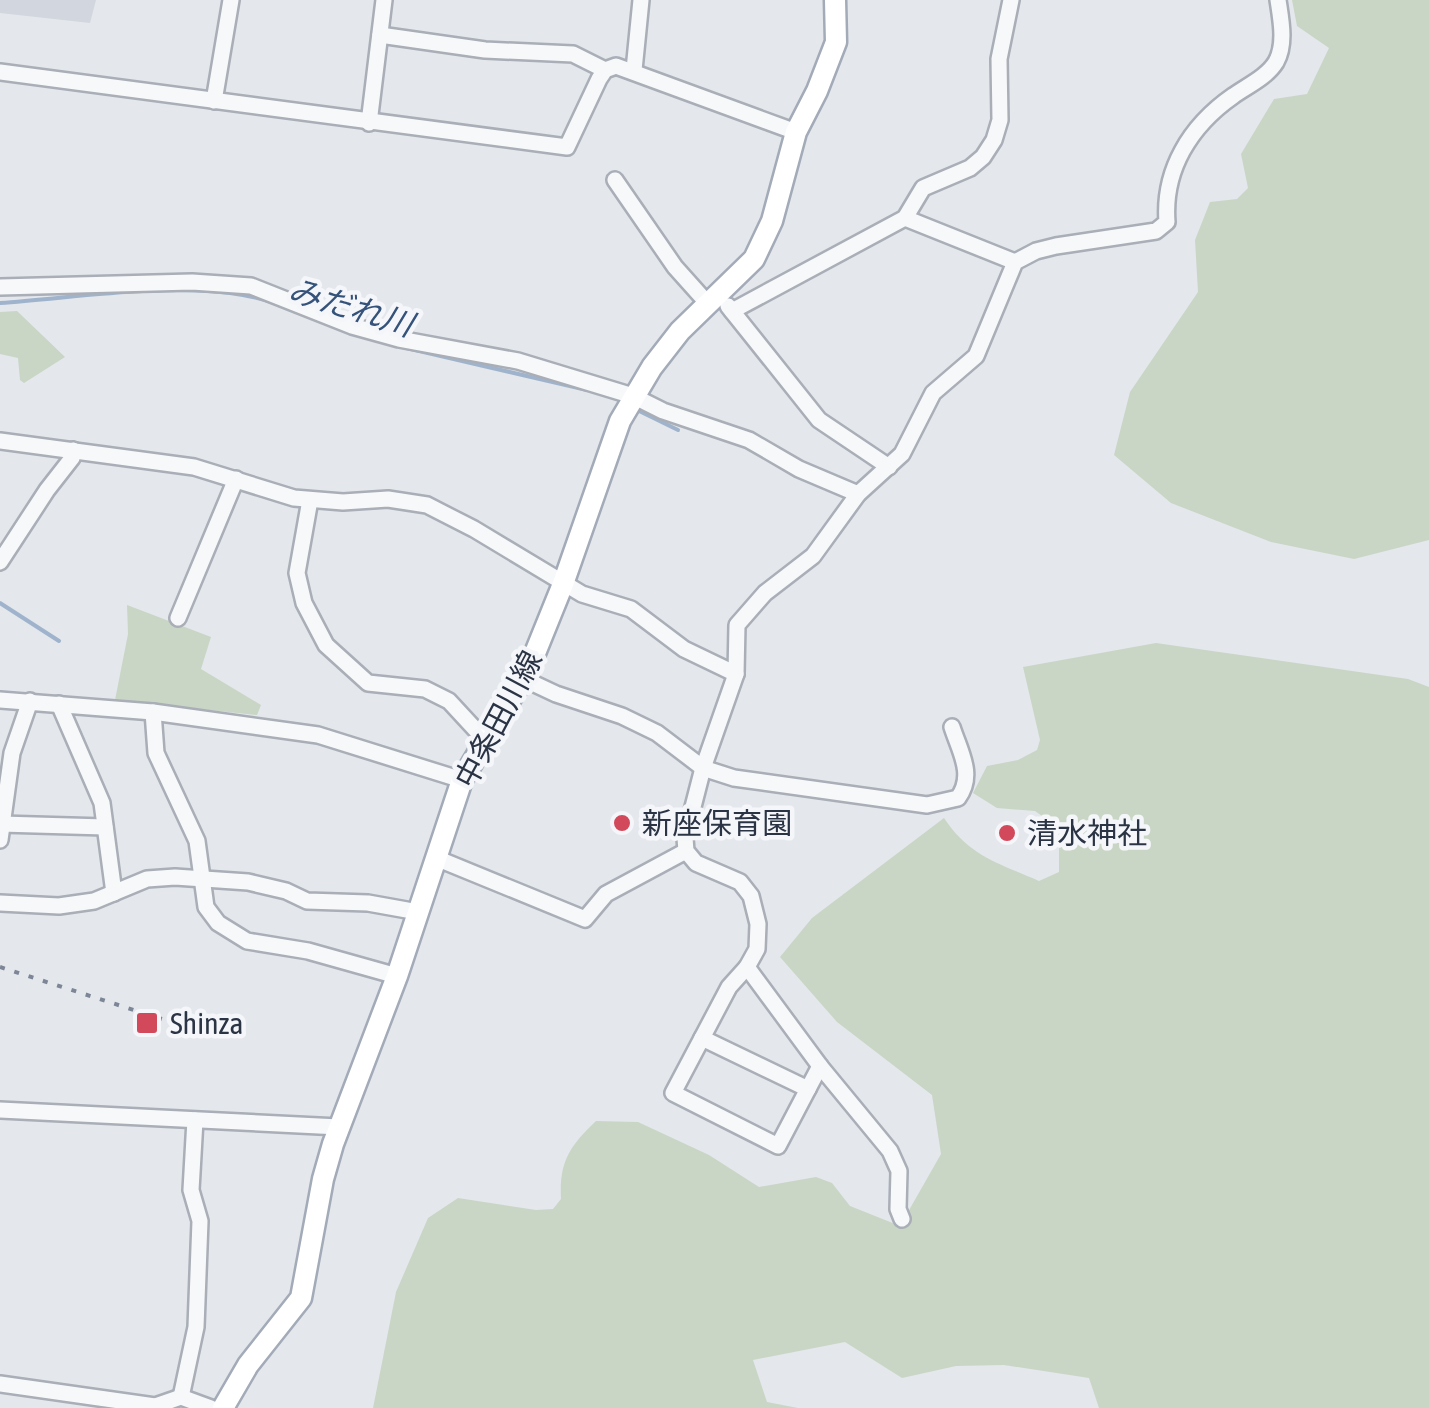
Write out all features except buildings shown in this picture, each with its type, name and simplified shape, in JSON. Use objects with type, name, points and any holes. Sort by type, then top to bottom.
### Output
[{"type":"main road","name":"中条田川線","points":[[223,1408],[248,1365],[301,1298],[322,1179],[397,976],[462,780],[524,678],[563,584],[620,420],[633,396],[680,330],[720,304],[754,258],[772,222],[796,132],[836,42],[836,0]]},
{"type":"street","points":[[214,101],[231,0]]},
{"type":"street","points":[[369,123],[384,0]]},
{"type":"street","points":[[634,70],[641,0]]},
{"type":"street","points":[[720,304],[905,218],[924,188],[970,168],[983,157],[1000,120],[999,59],[1011,0]]},
{"type":"street","points":[[820,1066],[778,1146],[672,1093],[729,987],[757,949],[758,924],[752,896],[740,882],[696,863],[686,850],[685,838],[703,768],[736,674],[737,624],[765,593],[813,556],[858,494],[902,454],[934,392],[976,356],[1015,262],[1056,246],[1156,231],[1167,222],[1168,180],[1183,149],[1215,109],[1268,72],[1278,59],[1282,34],[1278,0]]},
{"type":"street","points":[[380,35],[484,50],[572,54],[605,70]]},
{"type":"street","points":[[0,72],[568,147],[605,70],[616,66],[796,132]]},
{"type":"street","points":[[615,180],[675,267],[720,304],[818,420],[889,467]]},
{"type":"street","points":[[905,218],[1015,262]]},
{"type":"street","points":[[0,287],[192,282],[251,286],[352,326],[399,339],[518,361],[633,396],[748,440],[798,469],[858,494]]},
{"type":"street","points":[[0,441],[194,467],[310,500],[388,500],[426,505],[582,594],[631,609],[684,649],[736,674]]},
{"type":"street","points":[[0,562],[46,490],[72,458],[73,450]]},
{"type":"street","points":[[178,618],[236,478]]},
{"type":"street","points":[[310,500],[297,573],[304,603],[326,645],[368,683],[425,689],[450,702],[486,742]]},
{"type":"street","points":[[524,678],[556,694],[622,716],[657,733],[703,768],[734,778],[937,805],[958,798],[967,786],[968,776],[952,728]]},
{"type":"street","points":[[0,700],[153,712],[318,735],[462,780]]},
{"type":"street","points":[[30,702],[12,753],[1,825],[105,827]]},
{"type":"street","points":[[59,704],[102,803],[114,892]]},
{"type":"street","points":[[153,712],[156,753],[197,841],[206,907],[218,923],[247,941],[308,951],[397,976]]},
{"type":"street","points":[[436,858],[584,919],[606,894],[686,850]]},
{"type":"street","points":[[0,903],[59,906],[94,901],[147,880],[175,878],[248,882],[286,891],[307,901],[368,903],[418,912]]},
{"type":"street","points":[[747,967],[820,1066],[890,1150],[899,1171],[898,1209],[902,1220]]},
{"type":"street","points":[[702,1038],[808,1089]]},
{"type":"street","points":[[0,1110],[339,1127]]},
{"type":"street","points":[[181,1397],[196,1327],[200,1220],[192,1190],[195,1120]]},
{"type":"street","points":[[0,1384],[155,1406],[181,1397],[211,1408]]},
{"type":"shaded area","points":[[0,0],[96,0],[90,23],[0,13]]},
{"type":"green space","points":[[1292,0],[1429,0],[1429,540],[1354,559],[1271,542],[1171,503],[1114,455],[1130,392],[1198,292],[1195,240],[1210,202],[1237,199],[1248,188],[1241,154],[1274,99],[1307,94],[1329,48],[1297,26]]},
{"type":"green space","points":[[17,311],[65,357],[24,383],[20,380],[18,358],[0,354],[0,312]]},
{"type":"green space","points":[[127,605],[211,637],[201,669],[261,705],[257,715],[115,700],[128,634]]},
{"type":"green space","points":[[1156,643],[1408,679],[1429,687],[1429,1408],[1099,1408],[1089,1378],[1004,1365],[956,1366],[902,1378],[845,1342],[753,1360],[767,1402],[798,1408],[373,1408],[396,1292],[428,1218],[458,1198],[553,1209],[561,1199],[568,1155],[596,1121],[638,1122],[709,1155],[759,1187],[816,1177],[832,1183],[850,1206],[900,1226],[941,1154],[932,1095],[837,1022],[780,957],[812,918],[944,818],[974,850],[998,863],[1039,881],[1059,872],[1059,828],[1035,811],[997,808],[973,793],[987,766],[1018,760],[1037,750],[1040,740],[1023,667]]},
{"type":"waterway","name":"みだれ川","points":[[0,303],[144,291],[230,293],[269,301],[383,342]]},
{"type":"waterway","name":"みだれ川","points":[[402,347],[587,390]]},
{"type":"waterway","name":"みだれ川","points":[[633,408],[678,430]]},
{"type":"waterway","points":[[0,603],[59,641]]},
{"type":"railway","points":[[0,967],[193,1029]]},
{"type":"place","name":"新座保育園","points":[[622,823]]},
{"type":"place","name":"清水神社","points":[[1007,833]]},
{"type":"place","name":"Shinza","points":[[147,1023]]}]
